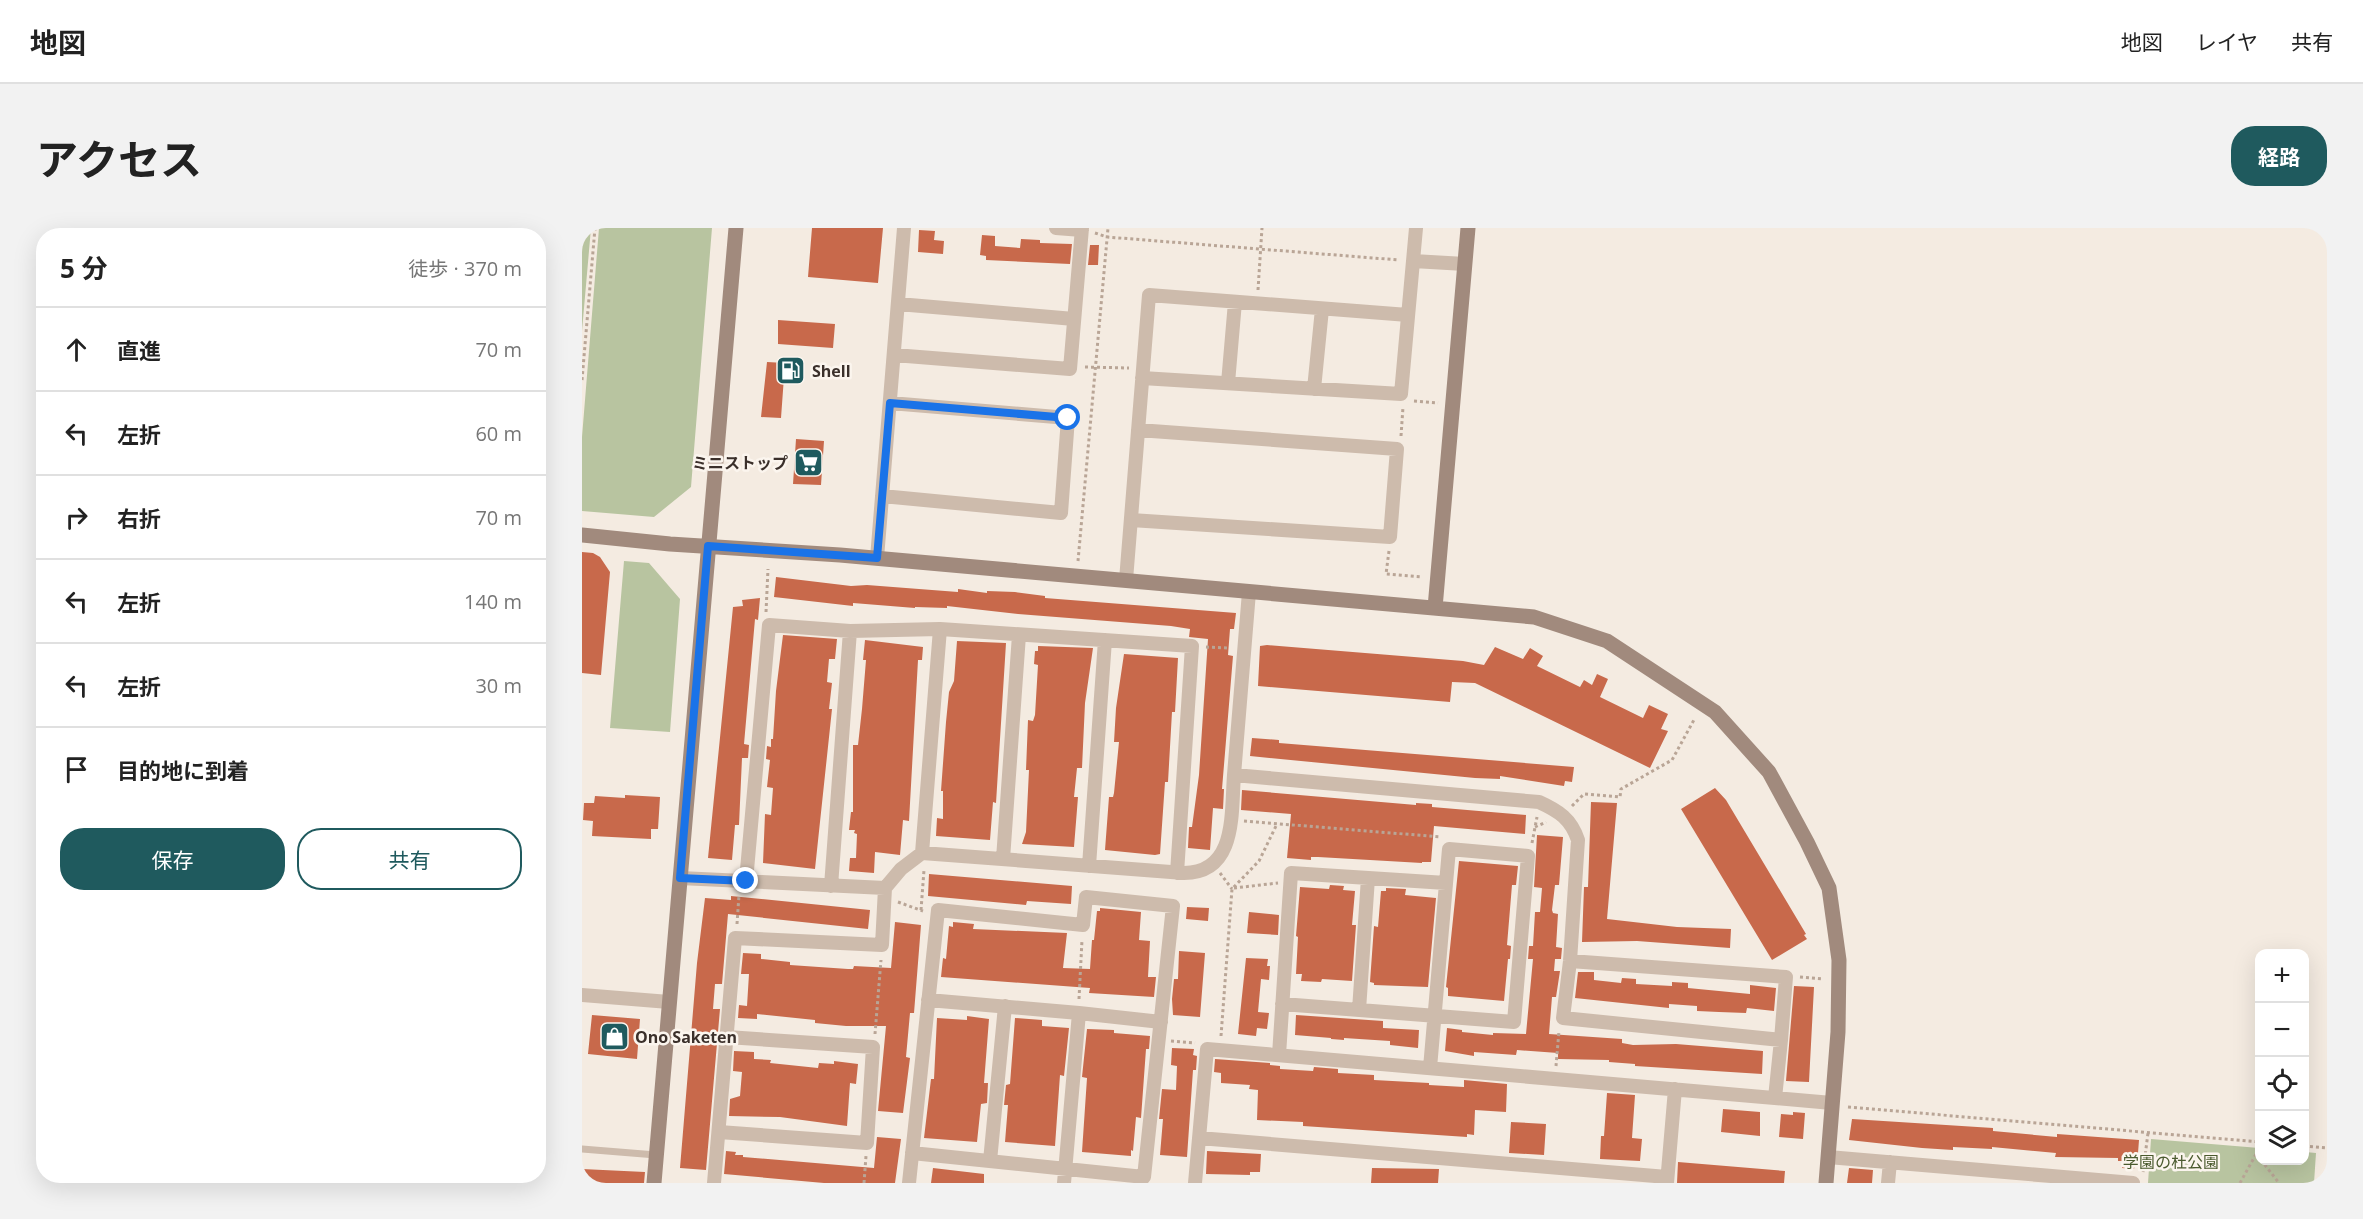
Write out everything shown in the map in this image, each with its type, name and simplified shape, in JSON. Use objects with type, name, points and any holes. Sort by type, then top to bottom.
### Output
[{"type":"street","points":[[654,1183],[736,228]]},
{"type":"street","points":[[877,558],[904,228]]},
{"type":"street","points":[[894,355],[1070,369],[1082,229],[1056,228]]},
{"type":"street","points":[[1143,373],[1228,383],[1401,394],[1416,228]]},
{"type":"street","points":[[1435,608],[1468,228]]},
{"type":"street","points":[[1413,261],[1465,264]]},
{"type":"street","points":[[1126,580],[1149,295],[1408,315]]},
{"type":"street","points":[[1228,383],[1235,302]]},
{"type":"street","points":[[898,304],[1074,319]]},
{"type":"street","points":[[1314,389],[1322,309]]},
{"type":"street","points":[[882,496],[1061,513],[1068,418],[890,403]]},
{"type":"street","points":[[1131,520],[1390,537],[1397,449],[1138,430]]},
{"type":"street","points":[[582,535],[877,558],[1534,617],[1607,641],[1715,712],[1769,772],[1829,888],[1839,960],[1839,1105],[1828,1157],[1826,1183]]},
{"type":"street","points":[[714,1183],[735,938],[882,945],[885,894],[901,869],[923,859],[1003,859],[1177,873],[1193,873],[1213,865],[1222,854],[1227,842],[1230,820],[1249,592]]},
{"type":"street","points":[[743,884],[769,625],[850,631],[940,629],[1192,646],[1177,873]]},
{"type":"street","points":[[923,859],[940,629]]},
{"type":"street","points":[[831,886],[850,631]]},
{"type":"street","points":[[1003,859],[1019,634]]},
{"type":"street","points":[[1089,866],[1106,640]]},
{"type":"street","points":[[1234,775],[1539,801],[1563,814],[1574,828],[1578,840],[1570,961],[1563,1018],[1781,1040]]},
{"type":"street","points":[[1282,1004],[1435,1015],[1514,1022],[1528,856],[1449,849],[1435,1015],[1430,1068]]},
{"type":"street","points":[[1279,1055],[1291,873],[1446,883]]},
{"type":"street","points":[[680,878],[743,884],[831,886],[885,894]]},
{"type":"street","points":[[1359,1010],[1368,878]]},
{"type":"street","points":[[909,1183],[912,1153],[928,1000],[938,910],[1083,925],[1086,897],[1173,906],[1144,1177],[912,1153]]},
{"type":"street","points":[[1570,961],[1786,977],[1775,1098]]},
{"type":"street","points":[[582,994],[669,1002]]},
{"type":"street","points":[[928,1000],[1161,1022]]},
{"type":"street","points":[[990,1161],[1005,1006]]},
{"type":"street","points":[[1064,1183],[1078,1013]]},
{"type":"street","points":[[719,1132],[867,1143],[873,1047],[727,1037]]},
{"type":"street","points":[[1195,1183],[1199,1138],[1213,1049],[1839,1105]]},
{"type":"street","points":[[1199,1138],[1667,1180],[1674,1089]]},
{"type":"street","points":[[1828,1157],[2138,1178]]},
{"type":"street","points":[[1888,1183],[1890,1162]]},
{"type":"lane","points":[[582,1149],[656,1155]]},
{"type":"path","points":[[582,380],[595,228]]},
{"type":"path","points":[[1077,563],[1108,228]]},
{"type":"path","points":[[1257,304],[1262,228]]},
{"type":"path","points":[[1107,237],[1413,261]]},
{"type":"path","points":[[1095,366],[1143,373]]},
{"type":"path","points":[[1397,449],[1400,441],[1404,400],[1452,404]]},
{"type":"path","points":[[1390,537],[1386,574],[1429,578]]},
{"type":"path","points":[[768,568],[766,618],[769,625]]},
{"type":"path","points":[[1192,646],[1244,648]]},
{"type":"path","points":[[1563,814],[1584,795],[1620,797],[1620,789],[1672,760],[1695,716]]},
{"type":"path","points":[[1532,843],[1539,801]]},
{"type":"path","points":[[1230,820],[1449,838]]},
{"type":"path","points":[[1159,1040],[1198,1043],[1213,1049],[1232,888],[1259,861],[1277,824]]},
{"type":"path","points":[[921,910],[923,859]]},
{"type":"path","points":[[1232,888],[1265,883],[1291,883]]},
{"type":"path","points":[[735,938],[743,884]]},
{"type":"path","points":[[885,894],[896,901],[937,917]]},
{"type":"path","points":[[1078,1013],[1083,925]]},
{"type":"path","points":[[873,1047],[882,945]]},
{"type":"path","points":[[1786,977],[1825,979]]},
{"type":"path","points":[[1555,1079],[1560,1027],[1563,1018]]},
{"type":"path","points":[[1839,1105],[2255,1142]]},
{"type":"path","points":[[2138,1178],[2148,1132]]},
{"type":"path","points":[[864,1183],[867,1143]]},
{"type":"path","points":[[2309,1146],[2327,1148]]},
{"type":"path","points":[[2240,1183],[2255,1154]]},
{"type":"path","points":[[2264,1165],[2279,1183]]},
{"type":"green space","points":[[582,228],[591,228],[582,331]]},
{"type":"green space","points":[[599,228],[712,228],[691,487],[654,517],[582,511],[582,437]]},
{"type":"green space","points":[[624,561],[649,563],[680,599],[670,732],[610,728]]},
{"type":"green space","name":"学園の杜公園","points":[[2151,1139],[2255,1148],[2255,1165],[2309,1165],[2309,1152],[2316,1153],[2314,1183],[2148,1183]]},
{"type":"building","points":[[812,228],[883,228],[878,283],[808,277]]},
{"type":"building","points":[[919,230],[935,231],[934,240],[944,241],[943,254],[918,252]]},
{"type":"building","points":[[982,235],[995,236],[995,246],[1020,248],[1021,239],[1040,240],[1040,243],[1072,244],[1070,264],[986,260],[986,256],[980,255]]},
{"type":"building","points":[[1090,245],[1099,245],[1098,265],[1088,265]]},
{"type":"building","points":[[778,320],[835,324],[833,348],[778,344]]},
{"type":"building","points":[[767,362],[785,363],[781,418],[761,417]]},
{"type":"building","name":"ミニストップ","points":[[796,439],[824,441],[821,485],[793,484]]},
{"type":"building","points":[[582,552],[593,553],[600,557],[610,572],[601,675],[582,673]]},
{"type":"building","points":[[776,577],[851,586],[867,585],[958,592],[958,589],[987,593],[987,591],[1015,592],[1045,596],[1045,598],[1236,613],[1234,629],[1230,629],[1228,655],[1233,656],[1222,789],[1224,789],[1223,809],[1213,808],[1210,850],[1188,848],[1189,827],[1192,827],[1199,775],[1208,639],[1189,637],[1190,629],[1171,626],[947,606],[947,608],[915,608],[853,603],[853,606],[774,597]]},
{"type":"building","points":[[760,598],[758,620],[755,619],[744,744],[749,745],[748,758],[742,758],[739,825],[735,825],[732,860],[708,858],[733,607],[743,606],[742,600]]},
{"type":"building","points":[[783,635],[837,639],[835,659],[829,659],[827,682],[832,683],[829,709],[832,709],[815,869],[763,863],[765,814],[771,815],[773,788],[767,787],[770,760],[766,759],[767,746],[771,747],[771,739],[773,739]]},
{"type":"building","points":[[865,640],[923,647],[922,660],[918,660],[909,821],[903,820],[900,855],[875,852],[874,873],[849,871],[850,858],[856,858],[857,834],[854,833],[855,830],[849,830],[851,812],[853,812],[853,745],[858,745],[866,660],[863,660]]},
{"type":"building","points":[[957,641],[1006,643],[996,803],[993,802],[990,840],[936,836],[937,818],[943,819],[943,791],[941,791],[946,722],[949,692],[954,681]]},
{"type":"building","points":[[1038,646],[1093,648],[1085,703],[1082,768],[1077,768],[1074,797],[1078,797],[1074,847],[1022,844],[1026,832],[1029,770],[1026,770],[1028,720],[1033,721],[1035,715],[1038,665],[1034,664],[1035,651],[1038,651]]},
{"type":"building","points":[[1260,646],[1463,661],[1484,665],[1495,647],[1523,659],[1530,648],[1543,656],[1537,666],[1580,687],[1584,680],[1592,685],[1597,674],[1608,679],[1600,697],[1643,718],[1649,705],[1668,714],[1661,729],[1668,731],[1650,768],[1475,683],[1452,682],[1450,702],[1258,686]]},
{"type":"building","points":[[1124,654],[1178,658],[1175,712],[1172,712],[1168,782],[1165,782],[1160,854],[1155,855],[1105,850],[1109,797],[1113,797],[1114,793],[1119,742],[1114,742],[1116,708]]},
{"type":"building","points":[[1252,738],[1279,740],[1279,743],[1574,767],[1572,782],[1565,781],[1564,786],[1500,776],[1500,779],[1475,778],[1250,756]]},
{"type":"building","points":[[1715,788],[1726,800],[1806,934],[1804,935],[1807,939],[1772,960],[1681,809]]},
{"type":"building","points":[[1242,790],[1416,805],[1416,803],[1432,804],[1432,807],[1526,815],[1525,834],[1434,826],[1431,862],[1422,863],[1318,857],[1311,857],[1311,860],[1287,858],[1291,814],[1241,810]]},
{"type":"building","points":[[625,795],[660,797],[658,829],[651,829],[651,839],[592,836],[593,821],[583,820],[584,803],[594,803],[595,796],[625,798]]},
{"type":"building","points":[[1591,802],[1617,803],[1607,919],[1677,927],[1731,929],[1730,948],[1637,941],[1582,942],[1584,887],[1588,887]]},
{"type":"building","points":[[1537,835],[1563,837],[1559,885],[1555,885],[1552,910],[1553,913],[1558,914],[1556,947],[1562,948],[1561,959],[1555,959],[1554,971],[1560,971],[1556,997],[1552,997],[1549,1034],[1622,1039],[1622,1043],[1633,1045],[1676,1044],[1763,1051],[1762,1074],[1635,1066],[1635,1064],[1609,1062],[1609,1060],[1558,1059],[1558,1053],[1517,1050],[1516,1055],[1474,1052],[1474,1056],[1445,1051],[1447,1028],[1493,1035],[1493,1033],[1526,1034],[1533,959],[1528,959],[1529,946],[1533,946],[1535,912],[1540,912],[1542,888],[1534,887]]},
{"type":"building","points":[[1459,861],[1518,866],[1516,885],[1512,885],[1507,945],[1511,946],[1504,1001],[1448,996],[1446,987]]},
{"type":"building","points":[[929,874],[1072,886],[1071,904],[1027,901],[1026,905],[928,896]]},
{"type":"building","points":[[1330,885],[1344,886],[1343,890],[1355,891],[1352,925],[1356,925],[1352,981],[1322,979],[1321,982],[1301,981],[1302,974],[1296,974],[1300,887],[1329,889]]},
{"type":"building","points":[[1386,888],[1406,889],[1405,895],[1436,898],[1428,987],[1374,985],[1370,982],[1374,926],[1378,927],[1381,891],[1386,891]]},
{"type":"building","points":[[731,896],[870,910],[868,929],[728,914],[722,984],[715,984],[713,1009],[720,1009],[706,1170],[680,1168],[697,963],[705,898],[731,900]]},
{"type":"building","points":[[1187,907],[1209,908],[1208,921],[1186,919]]},
{"type":"building","points":[[1100,908],[1141,912],[1139,940],[1150,941],[1148,977],[1156,977],[1154,997],[1089,993],[1090,988],[941,977],[943,958],[946,959],[949,926],[953,927],[953,922],[974,924],[973,929],[1067,933],[1063,968],[1090,969],[1092,940],[1094,940],[1097,911],[1100,911]]},
{"type":"building","points":[[1249,912],[1279,915],[1278,935],[1247,933]]},
{"type":"building","points":[[895,922],[921,925],[914,1013],[910,1013],[906,1057],[910,1058],[903,1113],[878,1111],[886,1026],[846,1026],[815,1023],[815,1020],[757,1014],[757,1019],[738,1018],[739,1005],[747,1006],[749,974],[741,974],[743,953],[761,954],[761,959],[790,962],[790,965],[848,969],[853,969],[854,966],[891,968]]},
{"type":"building","points":[[1179,951],[1205,953],[1200,1017],[1173,1015],[1172,999],[1174,979],[1178,979]]},
{"type":"building","points":[[1246,958],[1268,959],[1267,966],[1270,966],[1269,980],[1261,979],[1258,1012],[1269,1013],[1267,1029],[1257,1028],[1256,1036],[1238,1034]]},
{"type":"building","points":[[1578,972],[1594,972],[1594,980],[1621,983],[1622,978],[1636,979],[1636,984],[1672,986],[1672,982],[1688,983],[1688,988],[1750,994],[1750,985],[1776,988],[1774,1011],[1747,1008],[1746,1013],[1697,1011],[1697,1006],[1669,1004],[1669,1008],[1575,998]]},
{"type":"building","points":[[1794,986],[1814,987],[1809,1082],[1786,1081]]},
{"type":"building","name":"Ono Saketen","points":[[592,1015],[640,1019],[637,1059],[588,1054]]},
{"type":"building","points":[[1296,1015],[1383,1021],[1383,1028],[1419,1030],[1418,1048],[1390,1045],[1390,1041],[1344,1038],[1344,1040],[1295,1035]]},
{"type":"building","points":[[967,1016],[989,1019],[984,1083],[988,1083],[987,1103],[981,1104],[977,1142],[924,1138],[931,1079],[934,1079],[937,1018],[967,1020]]},
{"type":"building","points":[[1015,1018],[1042,1020],[1042,1026],[1069,1028],[1064,1076],[1060,1075],[1055,1146],[1005,1142],[1008,1105],[1004,1105],[1006,1085],[1010,1084]]},
{"type":"building","points":[[1087,1029],[1114,1030],[1114,1033],[1150,1036],[1149,1049],[1146,1049],[1141,1118],[1136,1117],[1131,1156],[1082,1152],[1087,1078],[1082,1077]]},
{"type":"building","points":[[1172,1048],[1194,1049],[1193,1055],[1197,1056],[1196,1070],[1193,1070],[1187,1157],[1160,1155],[1163,1119],[1159,1119],[1162,1089],[1176,1090],[1177,1066],[1171,1065]]},
{"type":"building","points":[[734,1051],[754,1052],[754,1059],[771,1060],[770,1063],[818,1068],[819,1063],[834,1064],[834,1061],[858,1064],[856,1084],[850,1083],[847,1126],[780,1117],[729,1116],[730,1099],[740,1096],[742,1072],[733,1071]]},
{"type":"building","points":[[1215,1059],[1270,1063],[1270,1065],[1280,1066],[1280,1069],[1313,1071],[1314,1067],[1338,1069],[1338,1073],[1374,1075],[1374,1080],[1429,1083],[1429,1085],[1464,1087],[1464,1080],[1507,1084],[1506,1112],[1475,1110],[1474,1135],[1467,1134],[1467,1137],[1303,1126],[1303,1122],[1257,1120],[1258,1090],[1249,1089],[1250,1085],[1221,1083],[1221,1073],[1214,1072]]},
{"type":"building","points":[[1607,1093],[1635,1095],[1632,1138],[1642,1139],[1640,1161],[1600,1159]]},
{"type":"building","points":[[1723,1109],[1760,1112],[1760,1136],[1721,1132]]},
{"type":"building","points":[[1793,1112],[1805,1113],[1803,1139],[1779,1137],[1781,1114],[1793,1115]]},
{"type":"building","points":[[1852,1119],[1993,1128],[1993,1131],[2057,1137],[2057,1134],[2139,1140],[2137,1166],[2135,1165],[2134,1169],[2122,1168],[2122,1161],[2118,1161],[2118,1158],[2055,1157],[2056,1153],[1992,1147],[1992,1149],[1953,1147],[1953,1150],[1849,1140]]},
{"type":"building","points":[[1511,1122],[1546,1124],[1544,1155],[1509,1153]]},
{"type":"building","points":[[877,1137],[901,1139],[895,1183],[824,1183],[724,1174],[726,1151],[736,1152],[735,1155],[743,1155],[743,1157],[874,1168]]},
{"type":"building","points":[[1207,1151],[1261,1154],[1260,1172],[1250,1172],[1250,1175],[1206,1174]]},
{"type":"building","points":[[1678,1162],[1785,1171],[1784,1183],[1677,1183]]},
{"type":"building","points":[[933,1168],[984,1174],[984,1183],[931,1183]]},
{"type":"building","points":[[1372,1168],[1439,1169],[1438,1183],[1371,1183]]},
{"type":"building","points":[[1849,1168],[1873,1170],[1872,1183],[1847,1183]]},
{"type":"building","points":[[582,1169],[645,1172],[644,1183],[582,1183]]},
{"type":"place","name":"Shell","points":[[791,371]]},
{"type":"place","name":"ミニストップ","points":[[809,463]]},
{"type":"place","name":"Ono Saketen","points":[[614,1037]]},
{"type":"route","points":[[746,881],[680,878],[708,546],[877,558],[890,403],[1068,418]]}]
